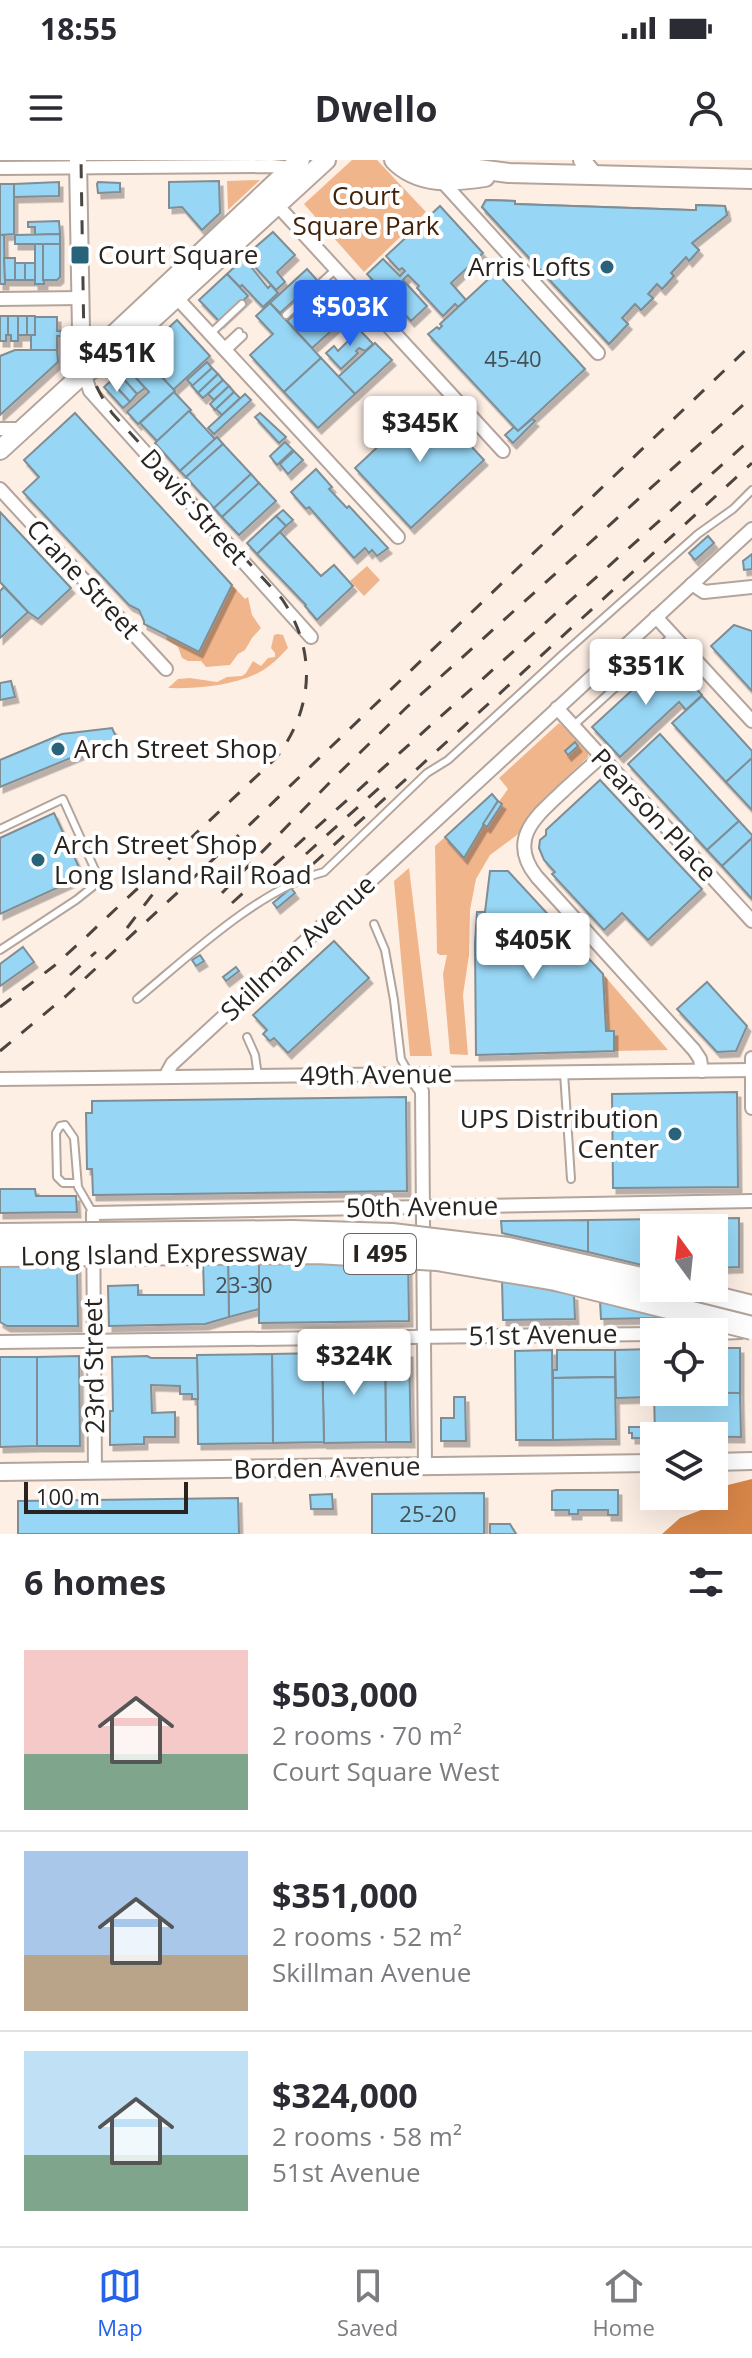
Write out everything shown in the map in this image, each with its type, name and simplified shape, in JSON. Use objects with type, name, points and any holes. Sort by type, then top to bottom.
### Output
[{"type":"highway","name":"Long Island Expressway","points":[[0,1235],[277,1232],[392,1235],[508,1249],[640,1279]]},
{"type":"highway","name":"Long Island Expressway","points":[[0,1255],[317,1252],[437,1259],[556,1279],[752,1330]]},
{"type":"highway","points":[[728,1301],[752,1307]]},
{"type":"main road","points":[[0,450],[84,373],[110,358],[326,160]]},
{"type":"main road","points":[[394,160],[413,175],[440,179],[466,180],[509,173]]},
{"type":"main road","points":[[415,160],[428,166],[509,173],[752,179]]},
{"type":"main road","points":[[582,160],[595,176]]},
{"type":"main road","points":[[78,164],[84,373]]},
{"type":"main road","points":[[84,373],[106,342],[295,164]]},
{"type":"main road","points":[[728,1462],[752,1461]]},
{"type":"main road","name":"Borden Avenue","points":[[0,1472],[640,1463]]},
{"type":"street","points":[[0,168],[78,164],[295,164]]},
{"type":"street","points":[[440,179],[598,353]]},
{"type":"street","points":[[277,205],[503,451]]},
{"type":"street","points":[[0,299],[81,298]]},
{"type":"street","points":[[177,298],[398,537]]},
{"type":"street","name":"Davis Street","points":[[84,373],[90,391],[311,637]]},
{"type":"street","points":[[0,429],[22,429]]},
{"type":"street","name":"Crane Street","points":[[0,489],[166,669]]},
{"type":"street","name":"Skillman Avenue","points":[[165,1077],[172,1064],[752,529]]},
{"type":"street","points":[[692,584],[704,592],[752,587]]},
{"type":"street","points":[[656,617],[752,721]]},
{"type":"street","name":"Pearson Place","points":[[557,708],[752,921]]},
{"type":"street","points":[[601,757],[534,819],[524,840],[525,855],[537,877],[694,1050],[700,1059],[702,1071]]},
{"type":"street","points":[[752,1058],[752,1108]]},
{"type":"street","name":"49th Avenue","points":[[0,1079],[752,1070]]},
{"type":"street","points":[[410,1075],[422,1091],[425,1467]]},
{"type":"street","name":"50th Avenue","points":[[93,1213],[752,1201]]},
{"type":"street","name":"23rd Street","points":[[93,1213],[95,1471]]},
{"type":"street","points":[[728,1332],[752,1330]]},
{"type":"street","name":"51st Avenue","points":[[0,1342],[640,1334]]},
{"type":"lane","points":[[286,315],[336,269]]},
{"type":"lane","points":[[210,334],[242,304]]},
{"type":"lane","points":[[225,349],[241,334]]},
{"type":"lane","points":[[137,999],[212,936],[262,901],[303,877],[324,872],[417,783],[448,760],[698,534],[733,509],[752,490]]},
{"type":"lane","points":[[573,726],[673,635]]},
{"type":"lane","points":[[0,829],[63,799],[100,881],[0,950]]},
{"type":"lane","points":[[374,924],[385,950],[401,1059],[410,1075]]},
{"type":"lane","points":[[247,1037],[255,1055],[258,1076]]},
{"type":"lane","points":[[564,1073],[571,1179]]},
{"type":"lane","points":[[77,1183],[63,1183],[57,1177],[56,1133],[60,1126],[65,1125],[74,1138],[78,1187],[93,1213]]},
{"type":"green space","name":"Court Square Park","points":[[352,160],[377,160],[426,212],[364,272],[304,204]]},
{"type":"green space","points":[[260,180],[228,210],[227,181]]},
{"type":"green space","points":[[367,566],[380,580],[364,596],[350,581]]},
{"type":"green space","points":[[232,585],[245,599],[248,597],[252,615],[261,628],[230,665],[206,667],[201,661],[182,658],[178,647],[167,640],[166,635],[199,652]]},
{"type":"green space","points":[[274,635],[283,635],[288,648],[272,664],[247,678],[193,688],[168,688],[178,679],[217,682],[227,677],[242,676],[253,661],[261,666],[268,658],[275,657],[271,648]]},
{"type":"green space","points":[[559,723],[587,748],[588,757],[541,801],[517,835],[490,855],[476,879],[470,910],[469,955],[463,995],[468,1055],[450,1054],[443,974],[447,955],[437,953],[435,846],[445,837],[464,858],[477,832],[508,789],[499,778]]},
{"type":"green space","points":[[409,868],[432,1056],[410,1056],[394,881]]},
{"type":"green space","points":[[603,974],[668,1050],[614,1051],[614,1031],[606,1031]]},
{"type":"shaded area","points":[[752,1479],[752,1534],[662,1534],[680,1518],[701,1510],[728,1510],[728,1485]]},
{"type":"building","points":[[219,181],[220,213],[202,230],[182,207],[169,208],[169,182]]},
{"type":"building","points":[[59,182],[59,196],[14,197],[14,184]]},
{"type":"building","points":[[98,182],[120,183],[120,192],[98,193]]},
{"type":"building","points":[[0,184],[14,184],[14,234],[0,235]]},
{"type":"building","name":"Arris Lofts","points":[[486,200],[515,201],[515,204],[691,210],[696,210],[696,205],[725,206],[727,215],[692,243],[699,250],[689,261],[686,257],[662,289],[657,284],[648,294],[653,298],[641,310],[635,304],[622,318],[628,324],[609,344],[482,207]],"holes":[[[583,243],[633,245],[639,258],[606,288],[578,256]]]},
{"type":"building","name":"Arris Lofts","points":[[486,200],[515,201],[515,204],[691,210],[696,210],[696,205],[725,206],[727,215],[692,243],[699,250],[689,261],[686,257],[662,289],[657,284],[648,294],[653,298],[641,310],[635,304],[622,318],[628,324],[609,344],[482,207]]},
{"type":"building","points":[[440,206],[483,253],[451,283],[466,300],[458,307],[455,304],[443,316],[408,275],[403,280],[427,306],[411,321],[367,274],[383,259],[400,276],[405,271],[402,268],[399,270],[386,256]]},
{"type":"building","points":[[59,221],[60,234],[35,235],[35,227],[28,227],[28,222]]},
{"type":"building","points":[[273,232],[295,255],[277,272],[285,282],[276,290],[245,256]]},
{"type":"building","points":[[60,234],[60,244],[15,244],[15,235]]},
{"type":"building","points":[[0,235],[4,235],[5,284],[0,284]]},
{"type":"building","points":[[35,244],[43,244],[44,284],[35,284]]},
{"type":"building","points":[[43,244],[60,244],[60,277],[57,280],[43,280]]},
{"type":"building","points":[[4,258],[15,258],[15,280],[5,280]]},
{"type":"building","points":[[244,258],[268,288],[271,285],[278,293],[263,307],[227,274]]},
{"type":"building","points":[[15,263],[25,263],[25,280],[15,280]]},
{"type":"building","points":[[25,263],[35,263],[35,280],[25,280]]},
{"type":"building","points":[[307,269],[317,280],[280,313],[270,303]]},
{"type":"building","points":[[496,272],[585,369],[518,431],[428,334],[437,327],[439,329],[440,324]]},
{"type":"building","points":[[227,274],[248,296],[220,322],[199,300]]},
{"type":"building","points":[[324,287],[349,315],[312,348],[287,321]]},
{"type":"building","points":[[270,303],[321,358],[284,392],[250,355],[273,334],[256,316]]},
{"type":"building","points":[[0,316],[8,316],[6,341],[0,341]]},
{"type":"building","points":[[8,316],[18,316],[18,341],[11,341],[11,335],[8,335]]},
{"type":"building","points":[[18,316],[27,316],[27,335],[18,335]]},
{"type":"building","points":[[27,316],[35,316],[35,335],[27,335]]},
{"type":"building","points":[[35,317],[57,317],[57,331],[61,331],[61,336],[57,336],[57,350],[31,350]]},
{"type":"building","points":[[177,320],[210,356],[173,390],[140,354]]},
{"type":"building","points":[[356,326],[373,344],[365,351],[359,348],[358,353],[341,369],[326,353],[334,346],[338,351],[351,338],[348,333]]},
{"type":"building","points":[[375,343],[392,360],[355,394],[338,377]]},
{"type":"building","points":[[15,350],[57,350],[58,362],[0,415],[0,356]]},
{"type":"building","points":[[140,354],[175,391],[138,424],[127,412],[149,392],[126,367]]},
{"type":"building","points":[[321,358],[355,394],[318,428],[284,392]]},
{"type":"building","points":[[207,362],[212,368],[193,386],[187,380]]},
{"type":"building","points":[[126,367],[145,388],[137,394],[119,374]]},
{"type":"building","points":[[212,368],[218,374],[198,393],[192,386]]},
{"type":"building","points":[[119,374],[137,394],[130,402],[111,381]]},
{"type":"building","points":[[218,374],[223,380],[203,398],[198,393]]},
{"type":"building","points":[[223,380],[229,386],[214,400],[208,394]]},
{"type":"building","points":[[111,381],[130,402],[123,408],[104,387]]},
{"type":"building","points":[[229,386],[234,392],[215,410],[210,404]]},
{"type":"building","points":[[174,392],[191,410],[157,441],[140,423]]},
{"type":"building","points":[[234,392],[240,398],[222,415],[216,409]]},
{"type":"building","points":[[245,394],[251,400],[214,434],[208,428]]},
{"type":"building","points":[[428,400],[484,460],[411,528],[355,468]]},
{"type":"building","points":[[189,411],[215,439],[180,471],[155,443]]},
{"type":"building","points":[[75,413],[232,585],[199,652],[144,624],[139,610],[129,605],[23,492],[39,477],[24,460]]},
{"type":"building","points":[[260,413],[286,437],[279,443],[255,417]]},
{"type":"building","points":[[532,419],[535,421],[513,443],[505,435],[514,427],[518,431]]},
{"type":"building","points":[[217,437],[223,444],[186,477],[180,471]]},
{"type":"building","points":[[285,442],[293,450],[277,465],[270,456]]},
{"type":"building","points":[[223,444],[251,474],[214,508],[186,477]]},
{"type":"building","points":[[294,451],[303,460],[288,474],[280,464]]},
{"type":"building","points":[[316,469],[332,487],[329,489],[388,548],[377,556],[365,548],[354,558],[309,507],[306,509],[291,492]]},
{"type":"building","points":[[251,474],[259,483],[222,517],[214,508]]},
{"type":"building","points":[[259,483],[276,501],[239,535],[222,517]]},
{"type":"building","points":[[283,510],[293,520],[286,526],[276,516]]},
{"type":"building","points":[[0,512],[71,588],[38,619],[0,582]]},
{"type":"building","points":[[276,516],[286,526],[257,554],[247,543]]},
{"type":"building","points":[[280,532],[321,576],[334,565],[353,586],[317,620],[257,554]]},
{"type":"building","points":[[708,536],[714,543],[695,560],[689,553]]},
{"type":"building","points":[[752,554],[752,569],[744,570],[743,561]]},
{"type":"building","points":[[4,587],[28,612],[0,638],[0,591]]},
{"type":"building","points":[[734,625],[752,631],[752,691],[711,646]]},
{"type":"building","points":[[667,658],[702,695],[686,710],[679,702],[620,757],[592,727]]},
{"type":"building","points":[[11,681],[15,697],[0,700],[0,683]]},
{"type":"building","points":[[702,696],[752,751],[752,758],[726,782],[672,723]]},
{"type":"building","name":"Arch Street Shop","points":[[112,728],[117,739],[0,787],[0,760],[62,734]]},
{"type":"building","points":[[660,734],[739,821],[707,850],[628,764]]},
{"type":"building","points":[[575,742],[578,746],[568,755],[565,751]]},
{"type":"building","points":[[752,758],[752,810],[726,782]]},
{"type":"building","points":[[600,780],[702,889],[648,940],[622,913],[604,930],[552,874],[555,872],[544,860],[539,848],[546,830]]},
{"type":"building","points":[[492,794],[498,801],[464,858],[445,837]]},
{"type":"building","points":[[498,801],[502,804],[487,827],[483,824]]},
{"type":"building","name":"Arch Street Shop Long Island Rail Road","points":[[54,813],[83,876],[0,914],[0,838]]},
{"type":"building","points":[[739,821],[752,838],[722,866],[707,850]]},
{"type":"building","points":[[752,841],[752,899],[722,866]]},
{"type":"building","points":[[490,871],[508,871],[603,974],[606,1031],[614,1031],[614,1051],[476,1055],[477,912],[485,912]]},
{"type":"building","points":[[291,888],[295,893],[277,908],[273,903]]},
{"type":"building","points":[[334,941],[369,978],[288,1053],[274,1038],[270,1041],[263,1034],[267,1030],[253,1015]]},
{"type":"building","points":[[23,947],[34,962],[0,986],[0,964]]},
{"type":"building","points":[[200,955],[204,961],[196,966],[192,960]]},
{"type":"building","points":[[236,967],[239,971],[226,981],[223,977]]},
{"type":"building","points":[[707,982],[747,1026],[736,1051],[717,1052],[677,1009]]},
{"type":"building","name":"UPS Distribution Center","points":[[737,1092],[738,1187],[613,1188],[612,1094]]},
{"type":"building","points":[[406,1097],[407,1191],[93,1195],[92,1169],[87,1169],[86,1113],[92,1113],[92,1101]]},
{"type":"building","points":[[0,1189],[35,1189],[36,1196],[76,1196],[77,1212],[0,1213]]},
{"type":"building","points":[[728,1218],[739,1218],[739,1267],[728,1267]]},
{"type":"building","points":[[640,1219],[640,1265],[588,1252],[588,1220]]},
{"type":"building","points":[[588,1220],[588,1252],[502,1233],[501,1221]]},
{"type":"building","points":[[408,1258],[409,1321],[259,1323],[259,1260]]},
{"type":"building","points":[[259,1260],[259,1309],[229,1317],[228,1261]]},
{"type":"building","points":[[203,1261],[228,1261],[229,1317],[205,1324],[109,1326],[108,1286],[138,1285],[138,1295],[204,1295]]},
{"type":"building","points":[[77,1265],[78,1326],[7,1326],[0,1322],[0,1266]]},
{"type":"building","points":[[502,1280],[574,1295],[575,1319],[503,1320]]},
{"type":"building","points":[[600,1301],[659,1316],[659,1318],[601,1319]]},
{"type":"building","points":[[728,1348],[740,1348],[740,1393],[728,1393]]},
{"type":"building","points":[[640,1349],[640,1397],[616,1398],[615,1350]]},
{"type":"building","points":[[552,1350],[553,1440],[516,1440],[515,1351]]},
{"type":"building","points":[[557,1350],[615,1350],[615,1377],[553,1378],[553,1370],[557,1370]]},
{"type":"building","points":[[385,1352],[409,1352],[411,1442],[386,1442]]},
{"type":"building","points":[[385,1352],[386,1442],[324,1443],[322,1353]]},
{"type":"building","points":[[322,1353],[324,1442],[273,1443],[272,1354]]},
{"type":"building","points":[[272,1354],[273,1443],[198,1444],[197,1355]]},
{"type":"building","points":[[79,1356],[80,1446],[37,1446],[37,1357]]},
{"type":"building","points":[[0,1357],[37,1357],[37,1446],[0,1447]]},
{"type":"building","points":[[112,1357],[197,1358],[198,1399],[192,1399],[192,1394],[180,1394],[180,1386],[151,1385],[152,1413],[175,1412],[175,1437],[144,1437],[144,1444],[110,1445]]},
{"type":"building","points":[[615,1377],[616,1439],[553,1440],[553,1378]]},
{"type":"building","points":[[728,1393],[740,1393],[741,1437],[728,1437],[728,1422],[655,1422],[654,1406],[728,1406]]},
{"type":"building","points":[[454,1397],[465,1397],[466,1441],[441,1441],[441,1418],[454,1418]]},
{"type":"building","points":[[629,1427],[640,1427],[640,1438],[632,1438],[632,1433],[629,1433]]},
{"type":"building","points":[[618,1490],[618,1515],[608,1515],[608,1510],[578,1510],[578,1514],[569,1514],[569,1510],[552,1510],[552,1491]]},
{"type":"building","points":[[484,1493],[484,1534],[372,1534],[372,1494]]},
{"type":"building","points":[[332,1494],[333,1509],[311,1509],[310,1495]]},
{"type":"building","points":[[238,1498],[239,1534],[18,1534],[18,1501]]},
{"type":"building","points":[[490,1524],[510,1524],[516,1534],[490,1534]]},
{"type":"railway","points":[[0,1007],[54,966],[276,758],[298,719],[306,679],[306,659],[301,639],[282,599],[112,413],[94,380],[84,344],[81,160]]},
{"type":"railway","points":[[0,1051],[66,996],[219,854],[752,344]]},
{"type":"railway","points":[[222,893],[407,707],[752,397]]},
{"type":"railway","points":[[232,903],[752,438]]},
{"type":"railway","points":[[313,864],[752,463]]},
{"type":"railway","points":[[306,854],[379,788]]},
{"type":"railway","points":[[127,928],[171,870]]},
{"type":"railway","points":[[70,975],[96,952]]},
{"type":"place","name":"Court Square","points":[[80,255]]},
{"type":"place","name":"Arris Lofts","points":[[607,267]]},
{"type":"place","name":"Arch Street Shop","points":[[58,749]]},
{"type":"place","name":"Arch Street Shop Long Island Rail Road","points":[[38,860]]},
{"type":"place","name":"UPS Distribution Center","points":[[675,1134]]}]
